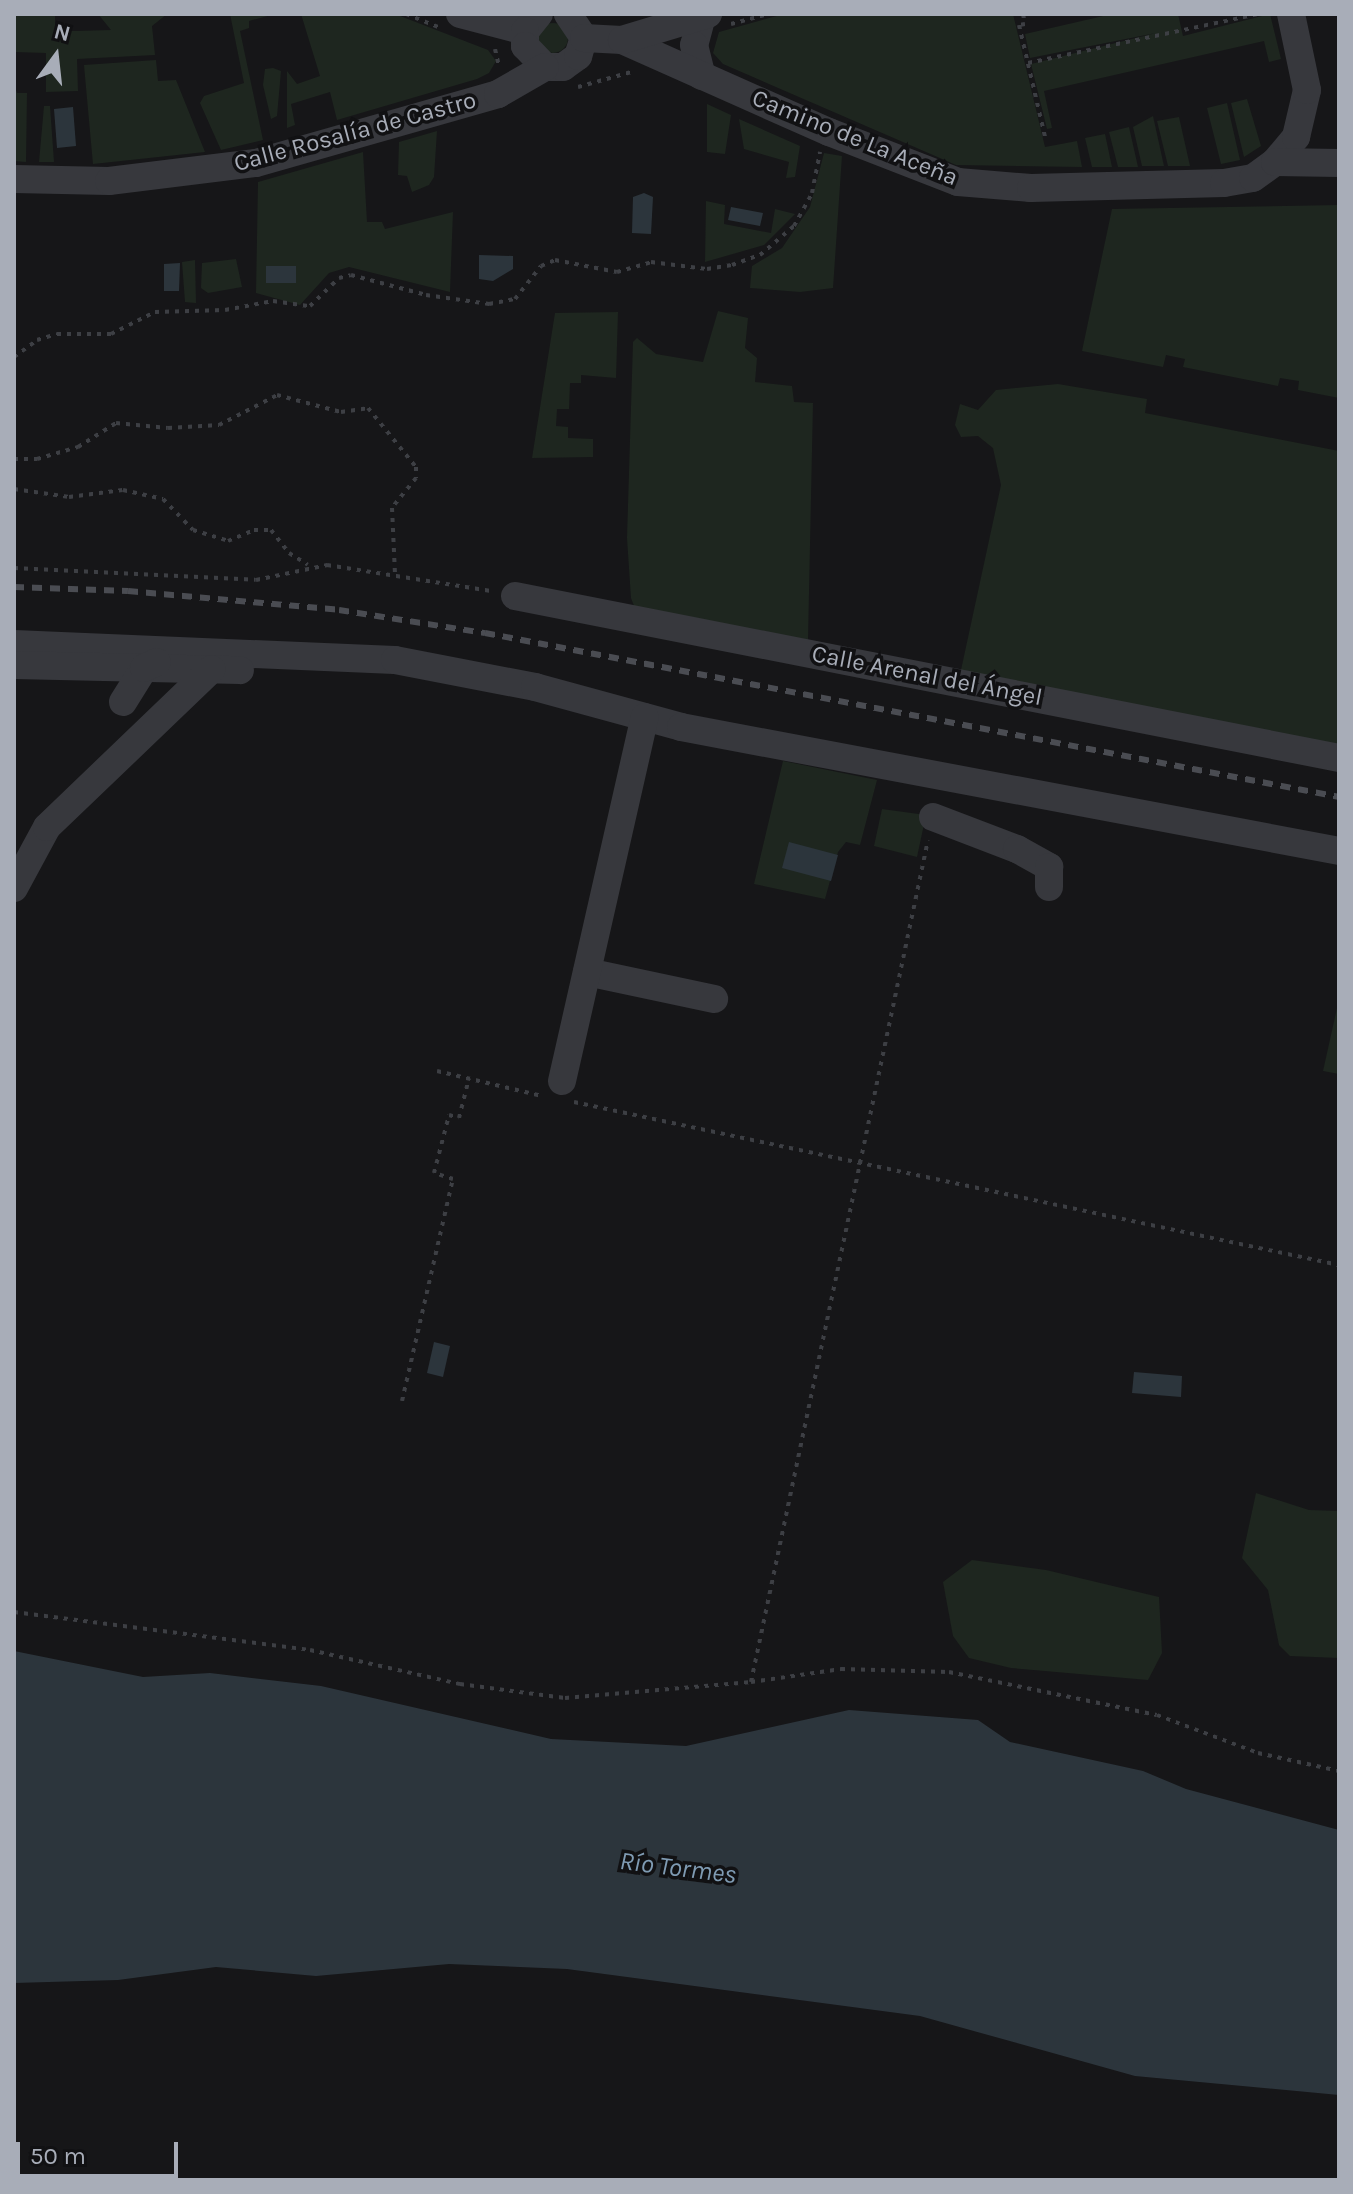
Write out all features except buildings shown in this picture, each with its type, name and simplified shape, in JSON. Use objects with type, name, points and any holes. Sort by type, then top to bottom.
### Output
[{"type":"street","points":[[1275,162],[1296,137],[1304,114],[1307,90],[1291,14]]},
{"type":"street","points":[[622,40],[712,18]]},
{"type":"street","points":[[702,76],[694,45],[712,18]]},
{"type":"street","name":"Camino de La Aceña","points":[[575,21],[829,132],[934,174],[991,186],[1224,183],[1253,178],[1275,162]]},
{"type":"street","name":"Calle Rosalía de Castro","points":[[14,179],[109,181],[256,163],[498,94],[545,67],[563,67],[578,56],[575,21]]},
{"type":"street","points":[[454,22],[532,22],[525,46],[545,67]]},
{"type":"street","points":[[1275,162],[1339,163]]},
{"type":"street","name":"Calle Arenal del Ángel","points":[[515,596],[1339,758]]},
{"type":"street","points":[[14,644],[344,655],[474,674],[645,717],[1339,851]]},
{"type":"street","points":[[14,654],[126,659],[144,668],[158,688],[160,717]]},
{"type":"street","points":[[114,760],[123,702],[144,668],[181,658],[319,661],[344,655]]},
{"type":"street","points":[[14,665],[212,669],[419,680],[611,717],[645,717]]},
{"type":"street","points":[[14,888],[47,827],[212,669]]},
{"type":"street","points":[[14,672],[86,675],[106,682],[123,702]]},
{"type":"street","points":[[556,1092],[587,972],[645,717]]},
{"type":"street","points":[[933,817],[1017,849],[1049,867],[1049,887]]},
{"type":"street","points":[[587,972],[714,999]]},
{"type":"path","points":[[406,14],[454,22]]},
{"type":"path","points":[[739,14],[741,21]]},
{"type":"path","points":[[712,18],[741,21],[769,14]]},
{"type":"path","points":[[1023,14],[1025,24],[1019,25],[1046,141]]},
{"type":"path","points":[[1028,63],[1258,14]]},
{"type":"path","points":[[483,44],[500,58],[491,78]]},
{"type":"path","points":[[14,357],[37,340],[57,334],[111,334],[155,312],[225,310],[273,301],[310,306],[339,278],[351,275],[426,295],[489,304],[515,299],[541,266],[555,260],[617,272],[651,262],[707,269],[732,265],[760,255],[794,226],[812,193],[829,132]]},
{"type":"path","points":[[14,459],[37,459],[78,447],[116,423],[219,425],[277,395],[341,412],[368,408],[416,467],[416,478],[392,508],[395,575]]},
{"type":"path","points":[[14,489],[69,497],[123,490],[163,499],[193,530],[228,541],[254,530],[271,530],[289,553],[308,565]]},
{"type":"path","points":[[14,568],[256,580],[308,565],[395,575],[515,596]]},
{"type":"path","points":[[751,1682],[933,817]]},
{"type":"path","points":[[437,1071],[556,1092],[1339,1265]]},
{"type":"path","points":[[402,1401],[453,1179],[434,1173],[449,1115],[459,1118],[469,1078]]},
{"type":"path","points":[[14,1612],[310,1650],[460,1684],[565,1698],[751,1682],[841,1669],[973,1676],[1157,1715],[1258,1753],[1339,1771]]},
{"type":"shaded area","points":[[14,14],[55,14],[55,31],[76,31],[111,30],[98,14],[167,14],[152,26],[155,55],[77,59],[78,91],[46,92],[46,53],[14,52]]},
{"type":"shaded area","points":[[230,14],[275,14],[249,21],[249,28],[240,31],[263,140],[221,150],[200,103],[204,96],[244,83]]},
{"type":"shaded area","points":[[301,14],[395,14],[488,50],[496,61],[489,73],[477,79],[337,120],[330,92],[291,104],[295,125],[287,128],[287,71],[297,84],[320,76]]},
{"type":"shaded area","points":[[784,14],[1013,14],[1045,147],[1077,141],[1082,167],[956,165],[723,64],[713,53],[719,32]]},
{"type":"shaded area","points":[[1112,14],[1178,14],[1183,36],[1270,14],[1281,59],[1269,62],[1264,41],[1044,91],[1052,128],[1047,129],[1031,64],[1156,33],[1030,58],[1025,34]]},
{"type":"shaded area","points":[[553,23],[559,24],[567,32],[567,44],[559,52],[553,53],[547,52],[539,44],[538,38],[539,32],[547,24]]},
{"type":"shaded area","points":[[156,60],[158,81],[176,80],[205,152],[93,164],[84,65]]},
{"type":"shaded area","points":[[265,69],[281,71],[277,116],[271,119],[263,85]]},
{"type":"shaded area","points":[[14,84],[17,93],[27,93],[26,162],[14,161]]},
{"type":"shaded area","points":[[1247,99],[1261,146],[1244,157],[1231,103]]},
{"type":"shaded area","points":[[1227,103],[1240,160],[1221,164],[1207,108]]},
{"type":"shaded area","points":[[707,104],[731,115],[725,154],[707,152]]},
{"type":"shaded area","points":[[44,106],[50,106],[54,162],[39,162]]},
{"type":"shaded area","points":[[1153,116],[1164,166],[1142,166],[1133,127]]},
{"type":"shaded area","points":[[1179,117],[1190,166],[1168,166],[1157,121]]},
{"type":"shaded area","points":[[739,119],[800,146],[795,177],[786,178],[789,162],[744,149]]},
{"type":"shaded area","points":[[1129,127],[1138,167],[1118,167],[1109,132]]},
{"type":"shaded area","points":[[437,131],[434,177],[429,185],[412,192],[407,176],[398,175],[399,142]]},
{"type":"shaded area","points":[[1105,134],[1112,167],[1092,167],[1085,138]]},
{"type":"shaded area","points":[[363,152],[367,222],[382,222],[385,229],[453,212],[450,292],[349,267],[329,273],[300,305],[256,293],[258,182]]},
{"type":"shaded area","points":[[824,153],[842,156],[833,288],[800,292],[750,288],[752,266],[782,248],[810,207]]},
{"type":"shaded area","points":[[706,201],[725,205],[724,224],[771,233],[775,209],[795,214],[764,245],[705,262]]},
{"type":"shaded area","points":[[1339,205],[1339,398],[1298,390],[1299,381],[1280,378],[1278,386],[1183,367],[1185,359],[1166,355],[1163,367],[1082,351],[1112,209]]},
{"type":"shaded area","points":[[236,259],[242,287],[208,293],[201,288],[202,263]]},
{"type":"shaded area","points":[[195,260],[196,303],[185,302],[182,262]]},
{"type":"shaded area","points":[[718,311],[748,318],[745,348],[757,358],[755,382],[792,386],[794,402],[813,403],[808,640],[634,606],[631,598],[627,538],[633,342],[637,338],[656,354],[703,362]]},
{"type":"shaded area","points":[[618,312],[616,378],[581,375],[581,383],[570,383],[569,409],[557,409],[556,426],[568,427],[568,438],[593,439],[593,457],[532,458],[555,313]]},
{"type":"shaded area","points":[[1058,384],[1147,399],[1145,413],[1339,451],[1339,746],[961,670],[1001,485],[993,448],[978,436],[961,437],[955,425],[960,404],[978,410],[996,390]]},
{"type":"shaded area","points":[[783,761],[877,780],[860,845],[846,842],[838,852],[825,899],[754,884]]},
{"type":"shaded area","points":[[882,809],[926,815],[917,857],[874,846]]},
{"type":"shaded area","points":[[1339,999],[1339,1074],[1323,1071]]},
{"type":"shaded area","points":[[1256,1493],[1309,1510],[1339,1511],[1339,1658],[1290,1656],[1279,1645],[1268,1590],[1242,1558]]},
{"type":"shaded area","points":[[972,1560],[1046,1570],[1159,1597],[1162,1653],[1148,1680],[1011,1668],[969,1658],[953,1636],[943,1582]]},
{"type":"water","points":[[73,107],[76,146],[57,148],[54,109]]},
{"type":"water","points":[[644,193],[653,197],[651,234],[632,233],[633,197]]},
{"type":"water","points":[[731,207],[763,213],[760,226],[728,220]]},
{"type":"water","points":[[479,255],[513,256],[513,269],[493,281],[479,279]]},
{"type":"water","points":[[180,263],[179,291],[164,291],[164,264]]},
{"type":"water","points":[[266,266],[296,266],[296,283],[266,283]]},
{"type":"water","points":[[789,842],[838,855],[831,881],[782,868]]},
{"type":"water","points":[[434,1342],[450,1346],[443,1377],[427,1373]]},
{"type":"water","points":[[1134,1372],[1182,1376],[1181,1397],[1132,1393]]},
{"type":"water","name":"Río Tormes","points":[[14,1651],[143,1677],[210,1673],[321,1686],[551,1739],[686,1746],[849,1710],[978,1720],[1010,1742],[1143,1771],[1186,1789],[1339,1830],[1339,2095],[1135,2076],[920,2016],[567,1969],[449,1964],[316,1976],[216,1967],[118,1980],[14,1983]]},
{"type":"railway","points":[[14,587],[128,591],[339,610],[485,633],[1339,797]]}]
